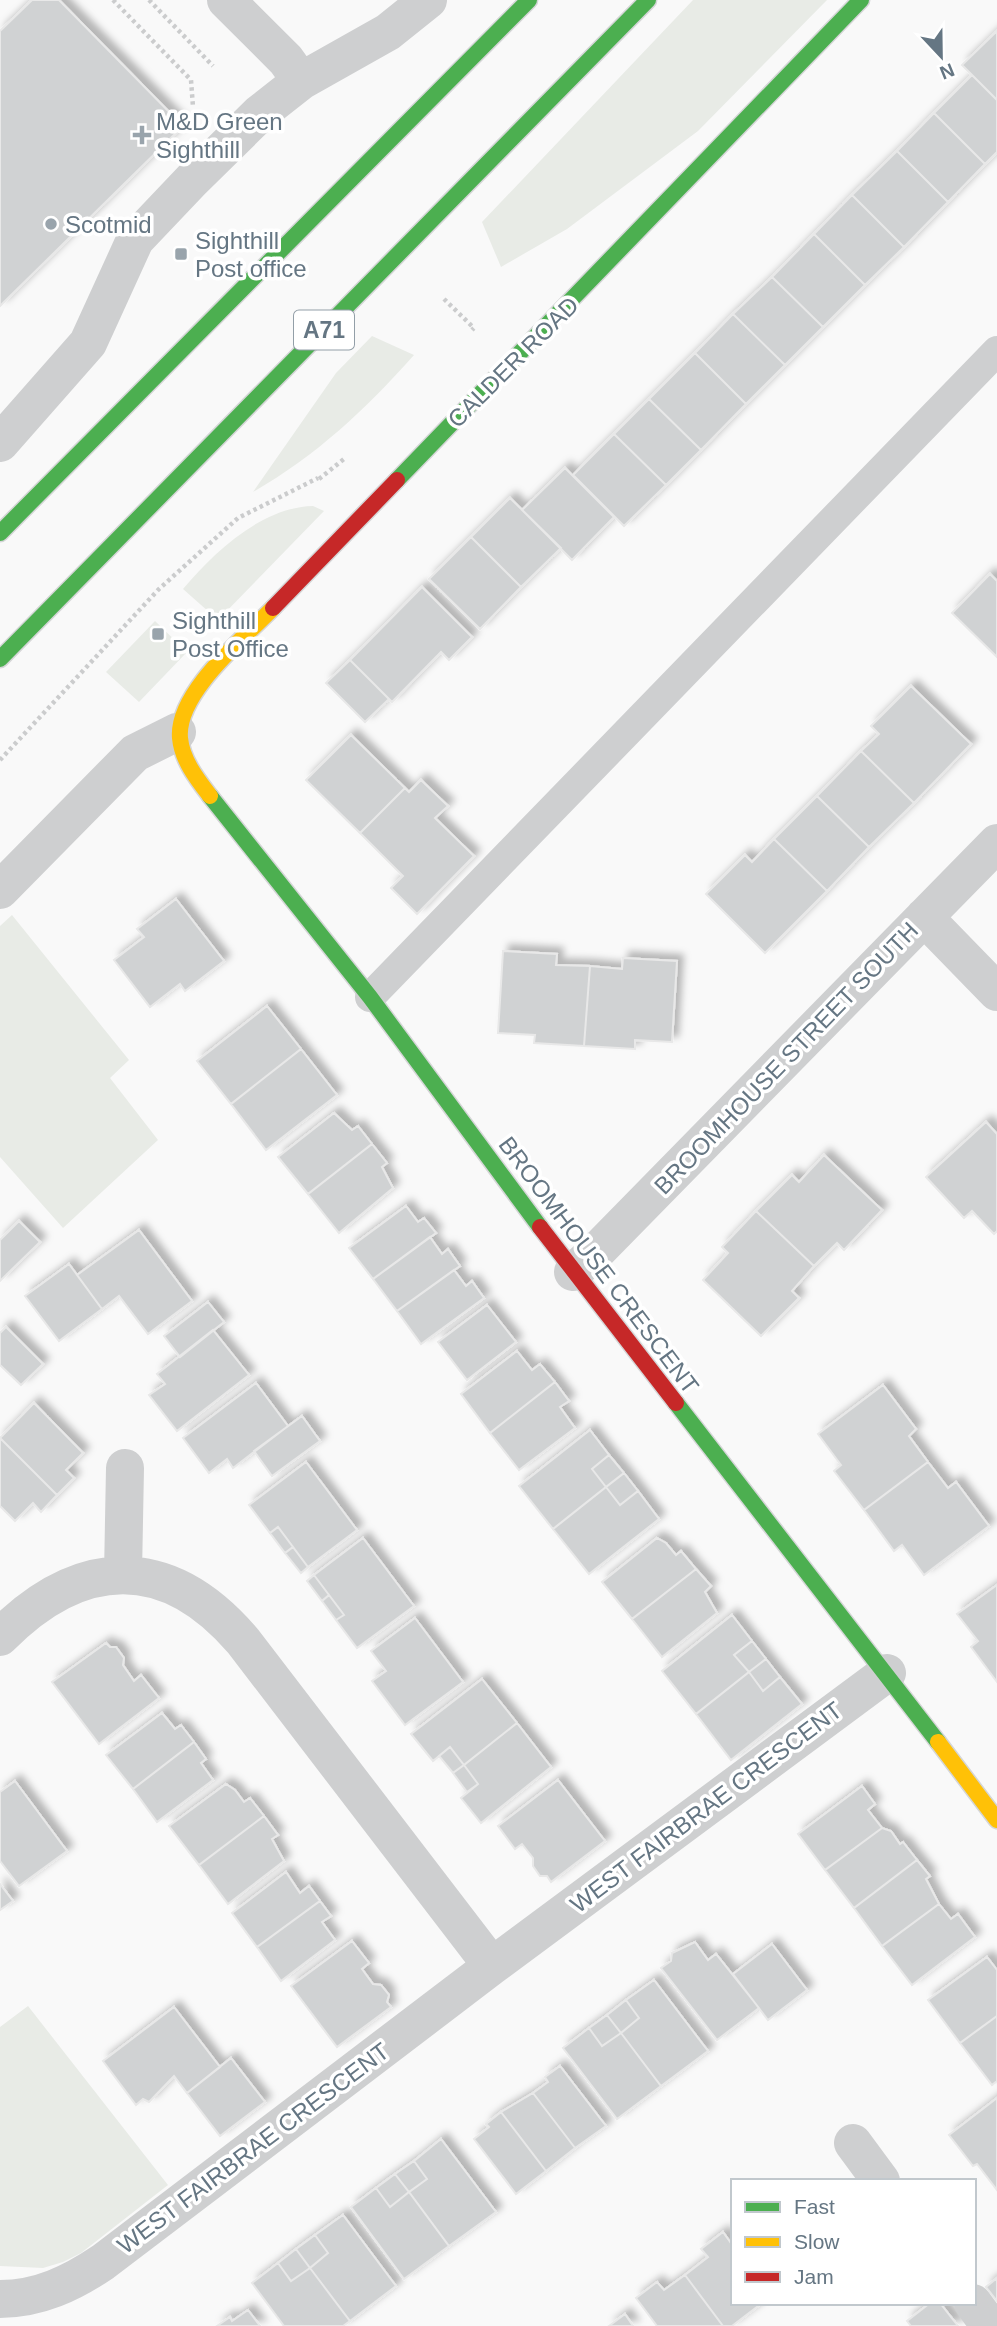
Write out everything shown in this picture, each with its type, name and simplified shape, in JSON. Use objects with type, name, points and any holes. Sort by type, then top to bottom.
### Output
[{"type":"street","points":[[226,0],[286,60],[301,81]]},
{"type":"street","points":[[0,443],[88,343],[135,240],[259,114],[301,81],[388,32],[428,0]]},
{"type":"street","points":[[0,533],[529,0]]},
{"type":"street","name":"A71","points":[[0,659],[648,0]]},
{"type":"street","name":"CALDER ROAD","points":[[177,732],[188,706],[206,677],[391,484],[627,247],[861,0]]},
{"type":"street","points":[[0,890],[135,753],[177,732]]},
{"type":"street","name":"BROOMHOUSE CRESCENT","points":[[177,732],[185,761],[198,781],[370,997],[573,1272],[887,1673],[997,1820]]},
{"type":"street","name":"BROOMHOUSE STREET SOUTH","points":[[573,1272],[596,1252],[997,843]]},
{"type":"street","points":[[924,918],[997,992]]},
{"type":"street","points":[[123,1574],[125,1468]]},
{"type":"street","points":[[0,1637],[38,1602],[61,1589],[84,1580],[123,1574],[182,1590],[216,1611],[492,1966]]},
{"type":"street","name":"WEST FAIRBRAE CRESCENT","points":[[0,2299],[40,2295],[86,2273],[492,1966],[887,1673]]},
{"type":"street","points":[[853,2143],[880,2179]]},
{"type":"street","points":[[974,2305],[990,2326]]},
{"type":"lane","points":[[370,997],[997,351]]},
{"type":"path","points":[[113,0],[191,80]]},
{"type":"path","points":[[149,0],[213,66]]},
{"type":"path","points":[[0,760],[159,589],[238,518],[318,478]]},
{"type":"shaded area","points":[[693,0],[827,0],[698,131],[567,229],[501,267],[482,222]]},
{"type":"shaded area","points":[[372,336],[414,355],[339,430],[298,463],[253,492],[336,373]]},
{"type":"shaded area","points":[[313,506],[324,511],[218,620],[183,589],[224,547],[258,523],[294,508]]},
{"type":"shaded area","points":[[155,621],[187,652],[139,702],[106,672]]},
{"type":"shaded area","points":[[12,915],[129,1060],[110,1078],[158,1140],[63,1228],[0,1157],[0,926]]},
{"type":"shaded area","points":[[28,2006],[168,2185],[81,2253],[43,2268],[0,2266],[0,2027]]},
{"type":"building","points":[[32,0],[59,0],[183,126],[0,306],[0,31]]},
{"type":"building","points":[[997,31],[997,100],[962,65]]},
{"type":"building","points":[[972,75],[997,100],[997,152],[985,164],[934,113]]},
{"type":"building","points":[[934,113],[985,164],[948,202],[897,151]]},
{"type":"building","points":[[897,151],[948,202],[904,247],[852,195]]},
{"type":"building","points":[[852,195],[904,247],[865,285],[814,234]]},
{"type":"building","points":[[814,234],[865,285],[823,327],[772,277]]},
{"type":"building","points":[[772,277],[823,327],[785,365],[733,314]]},
{"type":"building","points":[[733,314],[785,365],[746,404],[695,353]]},
{"type":"building","points":[[695,353],[746,404],[701,450],[649,399]]},
{"type":"building","points":[[649,399],[701,450],[666,485],[614,434]]},
{"type":"building","points":[[614,434],[666,485],[624,526],[573,475]]},
{"type":"building","points":[[565,468],[614,517],[572,560],[522,510]]},
{"type":"building","points":[[510,498],[561,548],[521,587],[471,537]]},
{"type":"building","points":[[471,537],[521,587],[480,629],[429,579]]},
{"type":"building","points":[[990,574],[997,581],[997,657],[952,613]]},
{"type":"building","points":[[422,587],[472,637],[449,660],[441,652],[392,702],[350,660]]},
{"type":"building","points":[[350,660],[389,699],[365,722],[326,683]]},
{"type":"building","points":[[911,686],[971,744],[914,803],[861,751],[879,734],[871,726]]},
{"type":"building","points":[[351,735],[405,788],[360,833],[306,780]]},
{"type":"building","points":[[861,751],[914,803],[869,847],[817,796]]},
{"type":"building","points":[[421,780],[448,806],[435,818],[474,856],[417,914],[391,888],[403,876],[360,833],[405,788],[409,792]]},
{"type":"building","points":[[817,796],[869,847],[827,891],[774,839]]},
{"type":"building","points":[[774,839],[827,891],[765,953],[706,894],[745,855],[752,862]]},
{"type":"building","points":[[176,899],[224,961],[185,991],[180,984],[150,1007],[114,960],[144,937],[137,929]]},
{"type":"building","points":[[503,951],[557,954],[556,965],[590,966],[584,1046],[534,1043],[535,1035],[498,1033]]},
{"type":"building","points":[[623,958],[677,961],[672,1042],[635,1040],[635,1049],[584,1046],[590,966],[622,969]]},
{"type":"building","points":[[267,1006],[301,1049],[231,1104],[197,1061]]},
{"type":"building","points":[[301,1049],[337,1095],[266,1150],[231,1104]]},
{"type":"building","points":[[334,1113],[352,1130],[358,1126],[372,1144],[308,1194],[278,1157]]},
{"type":"building","points":[[986,1122],[997,1134],[997,1231],[994,1234],[972,1211],[964,1218],[926,1177]]},
{"type":"building","points":[[372,1144],[387,1163],[382,1167],[393,1188],[339,1233],[308,1194]]},
{"type":"building","points":[[824,1155],[882,1210],[844,1250],[837,1243],[814,1266],[756,1211],[792,1175],[799,1182]]},
{"type":"building","points":[[406,1206],[418,1222],[424,1218],[436,1233],[373,1279],[349,1248]]},
{"type":"building","points":[[756,1211],[814,1266],[792,1291],[799,1298],[761,1336],[703,1280],[728,1253],[722,1247]]},
{"type":"building","points":[[19,1221],[40,1242],[0,1281],[0,1240]]},
{"type":"building","points":[[139,1230],[192,1301],[148,1334],[119,1296],[102,1309],[77,1275]]},
{"type":"building","points":[[430,1237],[442,1254],[448,1249],[460,1266],[397,1311],[373,1279]]},
{"type":"building","points":[[69,1264],[102,1309],[59,1341],[25,1296]]},
{"type":"building","points":[[454,1270],[466,1286],[472,1281],[484,1298],[421,1344],[397,1311]]},
{"type":"building","points":[[208,1302],[224,1322],[180,1357],[164,1336]]},
{"type":"building","points":[[487,1305],[516,1342],[467,1380],[438,1342]]},
{"type":"building","points":[[6,1327],[43,1364],[21,1385],[0,1365],[0,1333]]},
{"type":"building","points":[[213,1330],[249,1375],[177,1431],[149,1395],[165,1384],[157,1374]]},
{"type":"building","points":[[517,1351],[532,1370],[540,1364],[555,1382],[490,1433],[461,1394]]},
{"type":"building","points":[[555,1382],[569,1401],[560,1407],[575,1428],[519,1470],[490,1433]]},
{"type":"building","points":[[256,1383],[288,1426],[233,1468],[227,1459],[209,1473],[183,1438]]},
{"type":"building","points":[[883,1385],[916,1429],[909,1436],[928,1462],[864,1510],[834,1471],[841,1465],[818,1434]]},
{"type":"building","points":[[34,1403],[83,1453],[66,1470],[74,1478],[57,1495],[0,1438]]},
{"type":"building","points":[[302,1416],[320,1441],[272,1476],[254,1451]]},
{"type":"building","points":[[590,1430],[609,1455],[592,1469],[606,1487],[553,1529],[519,1486]]},
{"type":"building","points":[[0,1438],[57,1495],[41,1512],[33,1503],[15,1521],[0,1506]]},
{"type":"building","points":[[609,1455],[624,1473],[606,1487],[592,1469]]},
{"type":"building","points":[[306,1462],[357,1530],[308,1567],[278,1527],[270,1533],[249,1505]]},
{"type":"building","points":[[928,1462],[948,1488],[956,1482],[989,1526],[924,1575],[902,1545],[894,1551],[864,1510]]},
{"type":"building","points":[[624,1473],[638,1491],[620,1505],[606,1487]]},
{"type":"building","points":[[606,1487],[620,1505],[638,1491],[659,1519],[589,1574],[553,1529]]},
{"type":"building","points":[[278,1527],[293,1547],[285,1553],[270,1533]]},
{"type":"building","points":[[363,1538],[414,1606],[357,1648],[336,1620],[344,1615],[314,1575]]},
{"type":"building","points":[[657,1538],[666,1543],[676,1555],[681,1551],[696,1569],[632,1619],[602,1582]]},
{"type":"building","points":[[293,1547],[308,1567],[301,1573],[285,1553]]},
{"type":"building","points":[[696,1569],[711,1586],[705,1592],[717,1613],[662,1657],[632,1619]]},
{"type":"building","points":[[314,1575],[329,1595],[322,1601],[307,1581]]},
{"type":"building","points":[[997,1585],[997,1682],[971,1647],[978,1641],[957,1614]]},
{"type":"building","points":[[329,1595],[344,1615],[336,1620],[322,1601]]},
{"type":"building","points":[[732,1615],[752,1641],[734,1655],[749,1672],[696,1714],[662,1671]]},
{"type":"building","points":[[415,1618],[463,1682],[405,1725],[372,1681],[386,1671],[371,1651]]},
{"type":"building","points":[[752,1641],[766,1659],[749,1672],[734,1655]]},
{"type":"building","points":[[106,1643],[110,1647],[116,1647],[124,1658],[123,1665],[134,1681],[141,1675],[159,1698],[99,1744],[52,1682]]},
{"type":"building","points":[[766,1659],[780,1677],[763,1691],[749,1672]]},
{"type":"building","points":[[749,1672],[763,1691],[780,1677],[802,1704],[731,1760],[696,1714]]},
{"type":"building","points":[[482,1679],[517,1723],[464,1765],[450,1747],[433,1761],[411,1734]]},
{"type":"building","points":[[162,1713],[175,1729],[181,1725],[194,1742],[133,1789],[106,1755]]},
{"type":"building","points":[[517,1723],[551,1767],[481,1823],[461,1798],[478,1784],[464,1765]]},
{"type":"building","points":[[194,1742],[206,1759],[201,1763],[213,1780],[157,1822],[133,1789]]},
{"type":"building","points":[[450,1747],[464,1765],[453,1773],[439,1756]]},
{"type":"building","points":[[464,1765],[478,1784],[467,1792],[453,1773]]},
{"type":"building","points":[[558,1780],[605,1841],[551,1882],[547,1876],[540,1876],[533,1866],[533,1858],[522,1844],[515,1849],[498,1826]]},
{"type":"building","points":[[15,1781],[67,1851],[19,1886],[0,1861],[0,1792]]},
{"type":"building","points":[[226,1784],[235,1790],[244,1802],[250,1798],[264,1816],[199,1865],[169,1826]]},
{"type":"building","points":[[862,1786],[875,1804],[868,1810],[882,1828],[825,1870],[798,1834]]},
{"type":"building","points":[[264,1816],[278,1835],[272,1839],[284,1861],[228,1904],[199,1865]]},
{"type":"building","points":[[882,1828],[891,1831],[917,1860],[854,1908],[825,1870]]},
{"type":"building","points":[[917,1860],[930,1876],[926,1879],[939,1904],[882,1946],[854,1908]]},
{"type":"building","points":[[286,1872],[300,1893],[309,1886],[320,1901],[257,1947],[232,1913]]},
{"type":"building","points":[[0,1884],[13,1901],[0,1910]]},
{"type":"building","points":[[320,1901],[331,1916],[322,1922],[335,1940],[281,1981],[257,1947]]},
{"type":"building","points":[[939,1904],[951,1919],[958,1914],[975,1937],[912,1985],[882,1946]]},
{"type":"building","points":[[352,1941],[369,1963],[362,1969],[373,1984],[381,1985],[389,1995],[387,2002],[391,2007],[337,2047],[291,1986]]},
{"type":"building","points":[[695,1942],[708,1960],[716,1954],[759,2008],[717,2040],[661,1968],[671,1961],[672,1953]]},
{"type":"building","points":[[772,1944],[807,1990],[768,2020],[733,1974]]},
{"type":"building","points":[[987,1957],[997,1970],[997,2016],[960,2043],[928,2000]]},
{"type":"building","points":[[654,1980],[708,2051],[661,2086],[621,2033],[639,2018],[626,2000]]},
{"type":"building","points":[[626,2000],[639,2018],[621,2033],[607,2015]]},
{"type":"building","points":[[174,2007],[220,2067],[187,2093],[174,2076],[149,2102],[143,2099],[136,2105],[103,2061]]},
{"type":"building","points":[[607,2015],[621,2033],[602,2046],[589,2028]]},
{"type":"building","points":[[997,2016],[997,2081],[992,2085],[960,2043]]},
{"type":"building","points":[[589,2028],[602,2046],[621,2033],[661,2086],[617,2119],[563,2048]]},
{"type":"building","points":[[231,2058],[265,2102],[220,2136],[187,2093]]},
{"type":"building","points":[[560,2066],[606,2126],[575,2148],[533,2093],[548,2082],[545,2077]]},
{"type":"building","points":[[533,2093],[575,2148],[546,2171],[501,2112]]},
{"type":"building","points":[[997,2098],[997,2190],[977,2164],[973,2166],[949,2135]]},
{"type":"building","points":[[501,2112],[546,2171],[516,2194],[474,2139],[489,2127],[486,2124]]},
{"type":"building","points":[[441,2139],[496,2212],[449,2246],[409,2192],[427,2179],[414,2161]]},
{"type":"building","points":[[414,2161],[427,2179],[409,2192],[395,2174]]},
{"type":"building","points":[[395,2174],[409,2192],[390,2207],[376,2188]]},
{"type":"building","points":[[376,2188],[390,2207],[409,2192],[449,2246],[404,2279],[351,2207]]},
{"type":"building","points":[[343,2215],[396,2286],[350,2321],[310,2268],[328,2253],[315,2235]]},
{"type":"building","points":[[723,2232],[731,2243],[731,2305],[759,2305],[732,2326],[723,2326],[685,2275],[708,2257],[701,2249]]},
{"type":"building","points":[[315,2235],[328,2253],[310,2268],[296,2249]]},
{"type":"building","points":[[296,2249],[310,2268],[291,2281],[278,2263]]},
{"type":"building","points":[[278,2263],[291,2281],[310,2268],[350,2321],[343,2326],[284,2326],[252,2283]]},
{"type":"building","points":[[685,2275],[723,2326],[657,2326],[636,2298],[657,2282],[664,2290]]},
{"type":"building","points":[[997,2278],[997,2301],[986,2287]]},
{"type":"building","points":[[927,2305],[942,2305],[958,2326],[911,2326],[907,2321]]},
{"type":"building","points":[[248,2310],[260,2326],[217,2326],[230,2317],[232,2321]]},
{"type":"building","points":[[625,2314],[633,2326],[609,2326]]},
{"type":"traffic: fast","points":[[0,533],[529,0]]},
{"type":"traffic: fast","points":[[0,659],[648,0]]},
{"type":"traffic: fast","points":[[397,480],[861,0]]},
{"type":"traffic: fast","points":[[210,796],[370,997],[540,1227]]},
{"type":"traffic: fast","points":[[676,1403],[938,1742]]},
{"type":"traffic: slow","points":[[210,796],[191,769],[181,746],[182,721],[189,703],[214,667],[273,608]]},
{"type":"traffic: slow","points":[[938,1742],[997,1820]]},
{"type":"traffic: jam","points":[[273,608],[397,480]]},
{"type":"traffic: jam","points":[[540,1227],[676,1403]]},
{"type":"place","name":"M&D Green Sighthill","points":[[142,135]]},
{"type":"place","name":"Scotmid","points":[[51,224]]},
{"type":"place","name":"Sighthill Post office","points":[[181,254]]},
{"type":"place","name":"Sighthill Post Office","points":[[158,634]]}]
